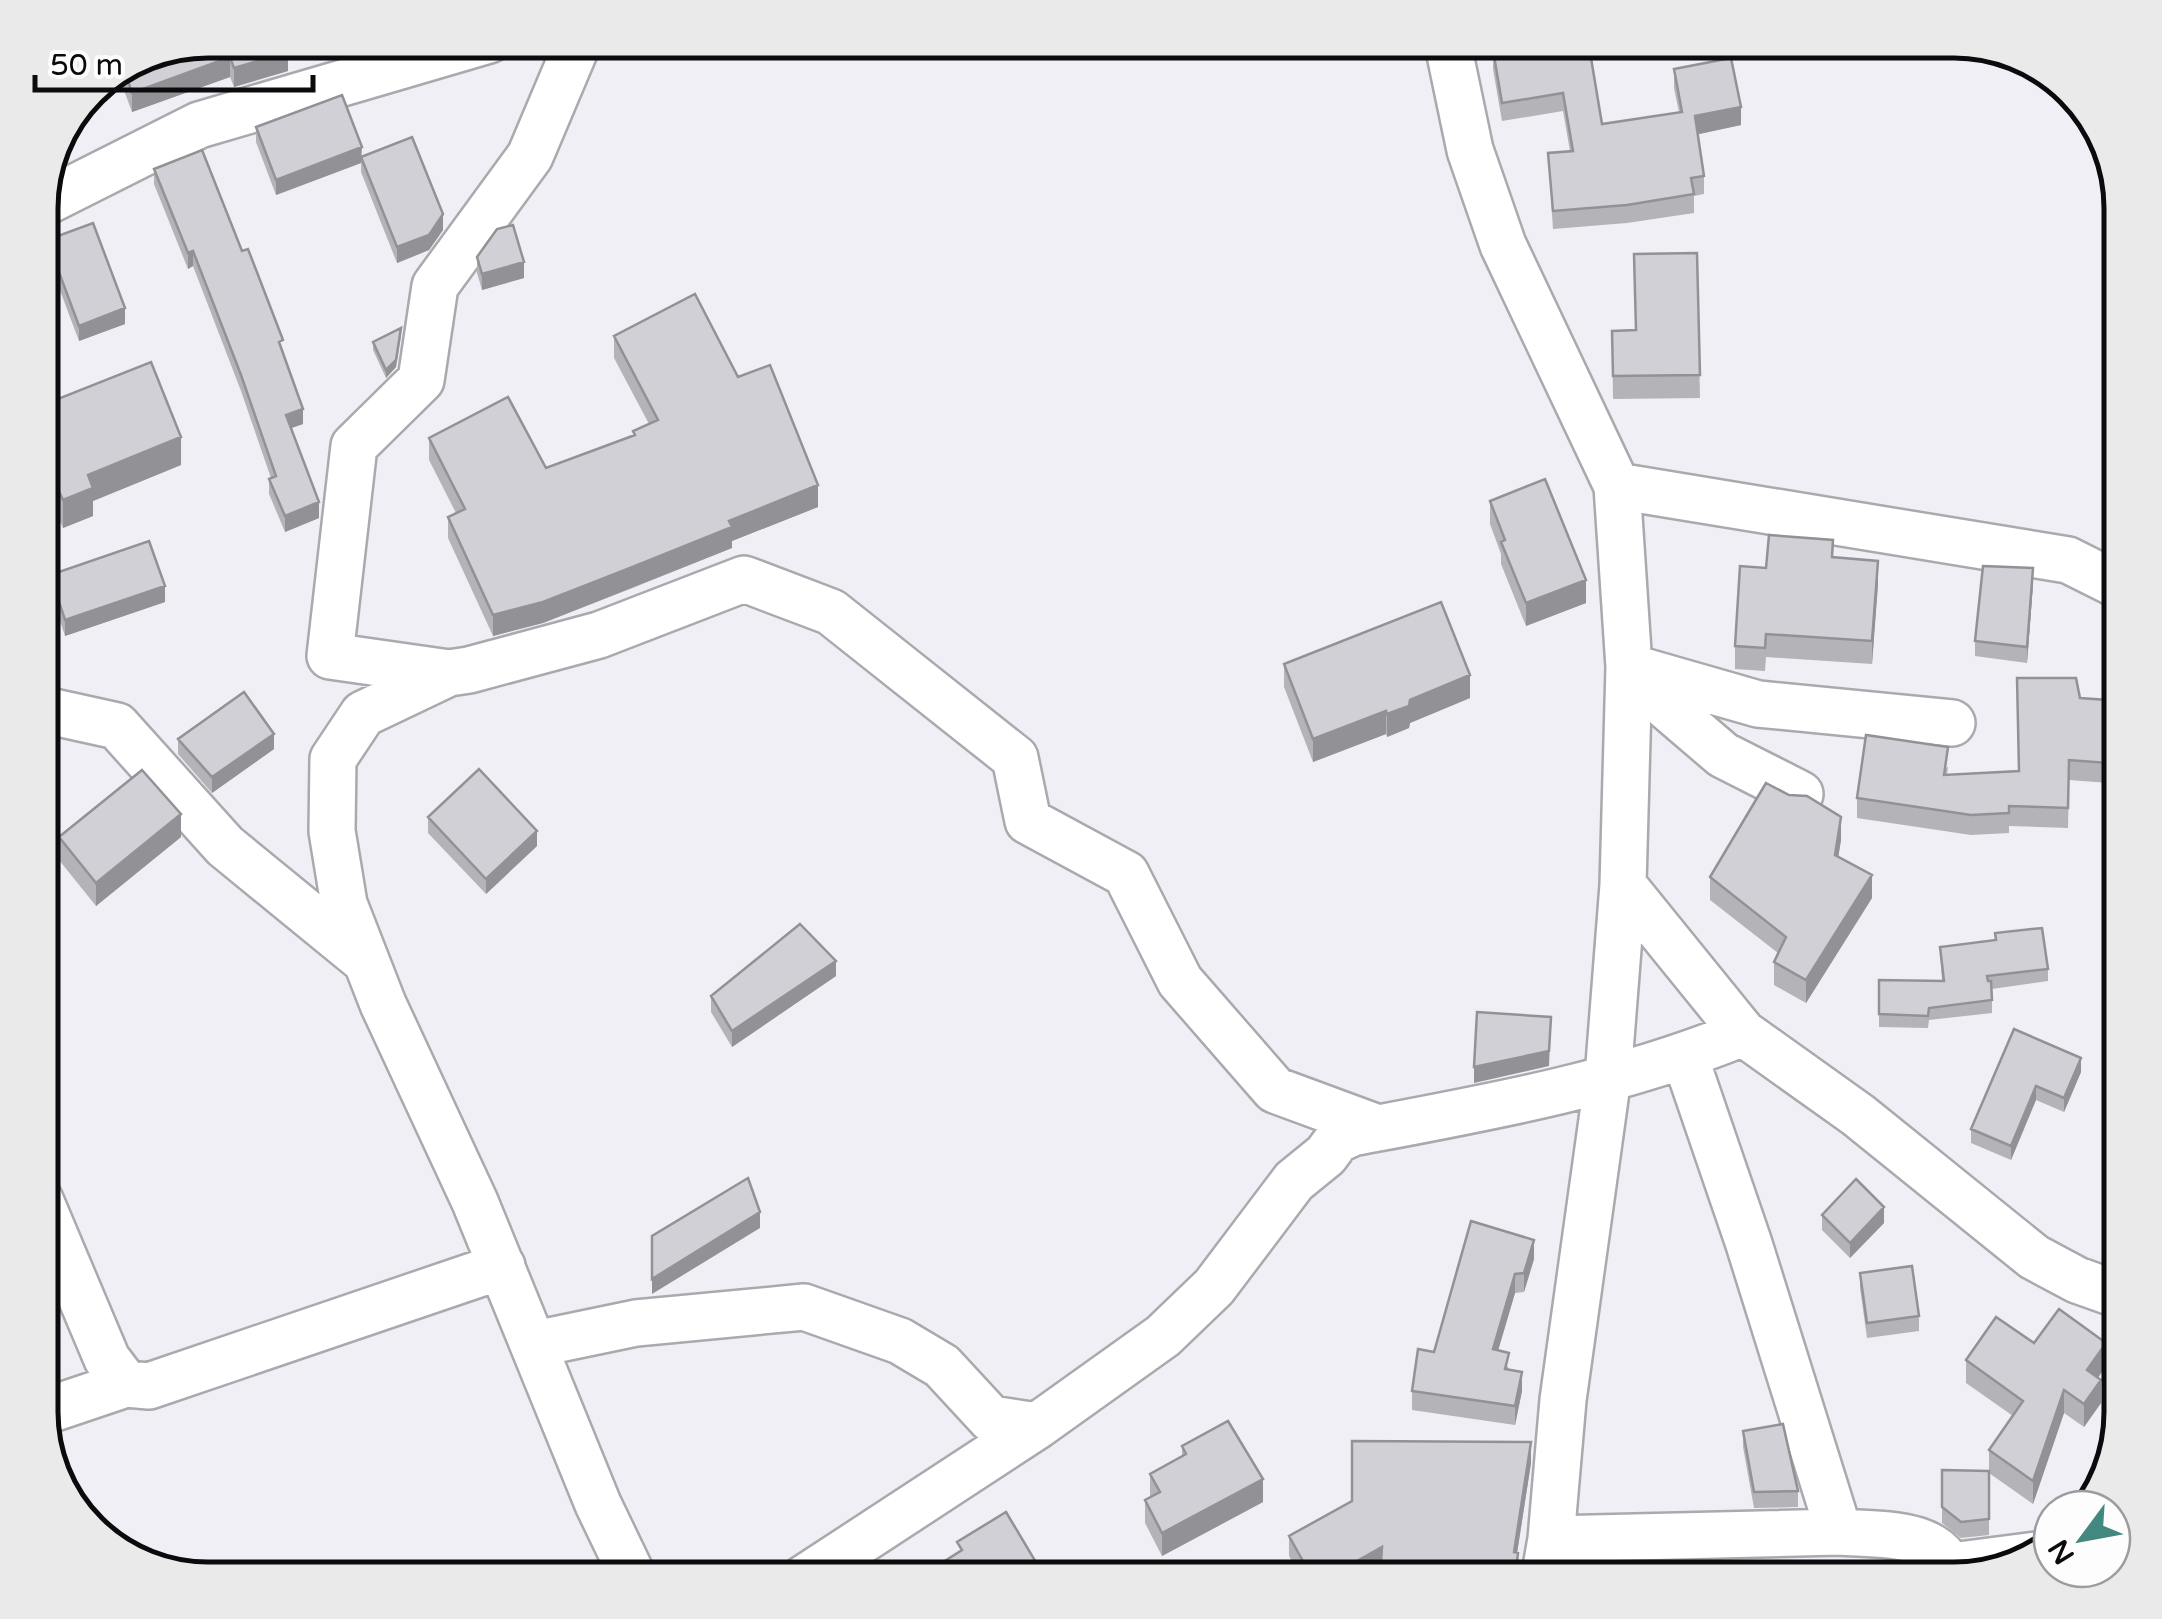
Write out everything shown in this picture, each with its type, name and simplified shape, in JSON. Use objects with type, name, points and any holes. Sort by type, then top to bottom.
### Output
[{"type":"street","points":[[58,196],[200,126],[432,57]]},
{"type":"street","points":[[571,57],[530,156],[435,286],[422,380],[354,446],[330,656],[449,672],[470,670],[599,635],[744,579],[831,612],[1016,758],[1028,821],[1126,874],[1180,981],[1276,1090],[1378,1128]]},
{"type":"street","points":[[1451,57],[1470,150],[1504,245],[1617,486],[1629,667],[1623,885],[1608,1077],[1563,1400],[1547,1559],[1839,1532],[1912,1538],[1938,1548],[1946,1562]]},
{"type":"street","points":[[1617,486],[2068,560],[2104,577]]},
{"type":"street","points":[[1629,667],[1758,704],[1952,723]]},
{"type":"street","points":[[1629,667],[1668,708],[1723,755],[1800,794]]},
{"type":"street","points":[[449,672],[363,714],[333,759],[332,831],[344,904],[626,1562]]},
{"type":"street","points":[[58,713],[117,726],[225,846],[367,962]]},
{"type":"street","points":[[1623,885],[1742,1033],[1858,1115],[2034,1257],[2104,1289]]},
{"type":"street","points":[[829,1562],[1037,1426],[1163,1336],[1214,1287],[1294,1181],[1326,1155],[1337,1140],[1352,1133],[1568,1090],[1685,1057],[1742,1033]]},
{"type":"street","points":[[1685,1057],[1749,1244],[1839,1532]]},
{"type":"street","points":[[58,1242],[108,1359],[126,1384]]},
{"type":"street","points":[[58,1408],[126,1384],[149,1386],[502,1266]]},
{"type":"street","points":[[535,1344],[636,1323],[804,1307],[900,1342],[942,1366],[991,1418],[1037,1426]]},
{"type":"building","points":[[230,57],[132,93],[128,81],[150,69],[179,60]]},
{"type":"building","points":[[230,57],[271,57],[234,68]]},
{"type":"building","points":[[1494,57],[1591,57],[1602,124],[1682,112],[1674,69],[1731,58],[1741,107],[1695,116],[1704,176],[1691,178],[1694,194],[1553,211],[1548,153],[1573,151],[1563,93],[1502,103]]},
{"type":"building","points":[[342,95],[362,147],[276,180],[256,127]]},
{"type":"building","points":[[412,137],[443,214],[429,235],[397,247],[361,157]]},
{"type":"building","points":[[202,150],[242,251],[248,249],[283,340],[279,342],[303,409],[286,415],[319,502],[285,516],[269,479],[276,476],[241,375],[193,251],[188,253],[154,169]]},
{"type":"building","points":[[93,223],[125,308],[79,326],[58,270],[58,236]]},
{"type":"building","points":[[513,225],[524,262],[482,274],[477,257],[497,229]]},
{"type":"building","points":[[1697,253],[1700,375],[1613,376],[1612,331],[1636,330],[1634,254]]},
{"type":"building","points":[[695,294],[738,377],[770,365],[818,485],[729,521],[732,527],[630,568],[543,602],[493,615],[448,517],[465,509],[429,438],[508,397],[546,468],[635,435],[633,431],[658,420],[614,336]]},
{"type":"building","points":[[401,328],[396,360],[386,370],[373,342]]},
{"type":"building","points":[[151,362],[181,437],[88,475],[93,488],[63,500],[58,489],[58,399]]},
{"type":"building","points":[[1545,479],[1586,580],[1526,603],[1501,542],[1505,540],[1490,501]]},
{"type":"building","points":[[1769,535],[1833,540],[1832,557],[1878,561],[1872,641],[1766,634],[1765,648],[1735,646],[1740,566],[1766,568]]},
{"type":"building","points":[[149,541],[165,586],[65,620],[58,599],[58,572]]},
{"type":"building","points":[[1983,566],[2033,568],[2027,647],[1975,641]]},
{"type":"building","points":[[1441,602],[1470,675],[1410,700],[1409,706],[1313,739],[1284,664]]},
{"type":"building","points":[[2017,678],[2076,678],[2080,698],[2104,700],[2104,763],[2069,760],[2068,808],[2009,806],[2009,813],[1971,815],[1857,798],[1866,735],[1948,747],[1944,775],[2019,771]]},
{"type":"building","points":[[244,692],[274,734],[212,777],[178,739]]},
{"type":"building","points":[[479,769],[537,831],[486,879],[428,817]]},
{"type":"building","points":[[142,770],[181,814],[96,883],[59,837]]},
{"type":"building","points":[[1766,783],[1789,795],[1807,796],[1841,817],[1835,855],[1872,875],[1806,980],[1774,962],[1786,937],[1710,877]]},
{"type":"building","points":[[800,924],[836,961],[732,1031],[711,996]]},
{"type":"building","points":[[2042,928],[2048,969],[1987,976],[1992,1000],[1929,1008],[1928,1016],[1879,1014],[1879,980],[1944,981],[1940,947],[1996,940],[1995,933]]},
{"type":"building","points":[[1477,1012],[1551,1017],[1549,1051],[1474,1067]]},
{"type":"building","points":[[2014,1029],[2081,1058],[2064,1098],[2036,1086],[2011,1146],[1971,1129]]},
{"type":"building","points":[[748,1178],[760,1212],[652,1279],[652,1236]]},
{"type":"building","points":[[1856,1179],[1884,1207],[1850,1243],[1822,1215]]},
{"type":"building","points":[[1471,1221],[1534,1240],[1524,1273],[1515,1274],[1493,1349],[1509,1353],[1505,1369],[1522,1372],[1515,1406],[1412,1391],[1418,1349],[1434,1352]]},
{"type":"building","points":[[1912,1266],[1919,1316],[1867,1323],[1860,1273]]},
{"type":"building","points":[[2059,1309],[2104,1342],[2104,1346],[2087,1370],[2101,1380],[2084,1404],[2064,1390],[2033,1481],[1989,1450],[2023,1401],[1966,1360],[1996,1317],[2034,1343]]},
{"type":"building","points":[[1228,1421],[1263,1479],[1162,1533],[1145,1500],[1160,1492],[1150,1474],[1186,1454],[1182,1446]]},
{"type":"building","points":[[1783,1424],[1798,1491],[1754,1492],[1743,1431]]},
{"type":"building","points":[[1352,1441],[1531,1442],[1514,1552],[1518,1553],[1517,1562],[1381,1562],[1382,1547],[1355,1562],[1304,1562],[1289,1536],[1352,1501]]},
{"type":"building","points":[[1942,1470],[1989,1471],[1989,1519],[1961,1522],[1942,1507]]},
{"type":"building","points":[[1006,1512],[1036,1562],[943,1562],[962,1550],[957,1542]]}]
